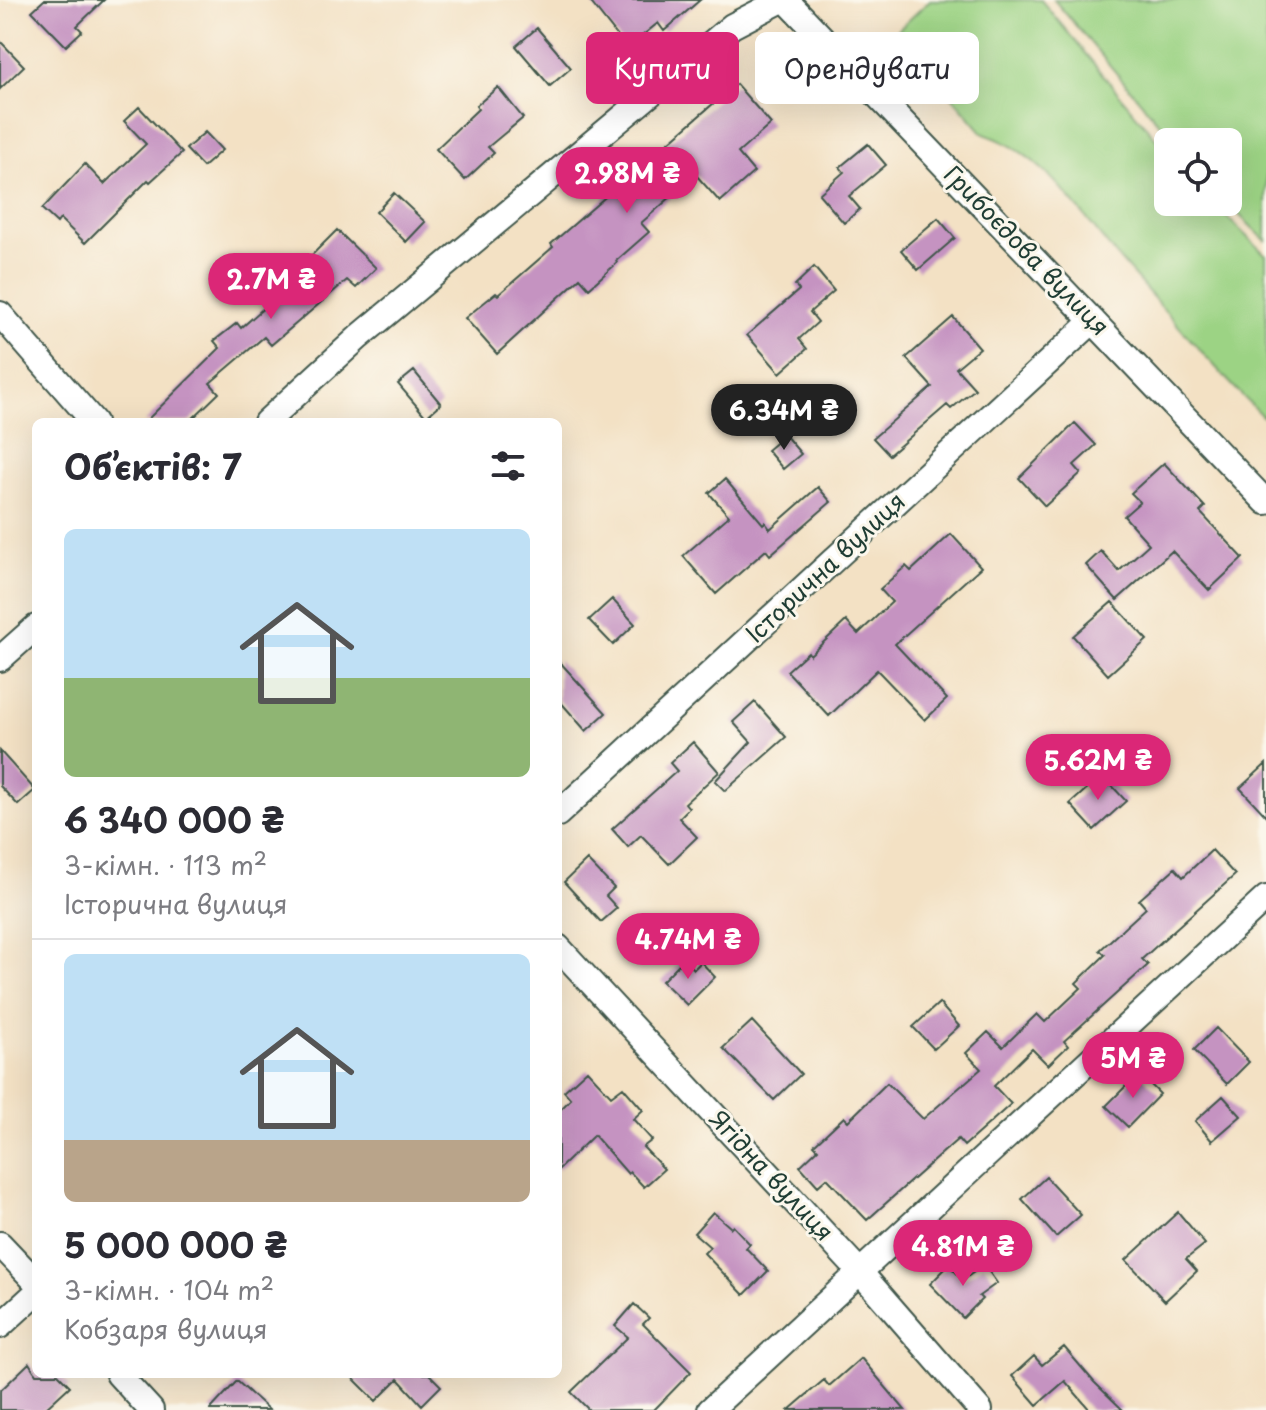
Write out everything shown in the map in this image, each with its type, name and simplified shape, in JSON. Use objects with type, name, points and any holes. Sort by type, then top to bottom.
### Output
[{"type":"street","name":"Грибоєдова вулиця","points":[[784,0],[1266,502]]},
{"type":"street","points":[[270,418],[359,337],[732,26],[784,0]]},
{"type":"street","points":[[0,314],[91,418]]},
{"type":"street","name":"Історична вулиця","points":[[562,810],[1093,321]]},
{"type":"street","points":[[0,659],[32,631]]},
{"type":"street","points":[[710,1410],[1266,898]]},
{"type":"street","name":"Ягідна вулиця","points":[[562,951],[860,1272],[980,1410]]},
{"type":"street","points":[[0,1244],[32,1278]]},
{"type":"street","points":[[0,1326],[32,1297]]},
{"type":"street","points":[[122,1378],[151,1410]]},
{"type":"green space","points":[[930,0],[1041,0],[1154,136],[1154,216],[1226,216],[1266,255],[1266,420],[1175,322],[1044,170],[1006,143],[984,134],[958,104],[979,104],[979,32],[896,32]]},
{"type":"green space","points":[[1054,0],[1266,0],[1266,241],[1240,216],[1242,128],[1163,128]]},
{"type":"building","points":[[44,0],[104,0],[77,26],[82,31],[66,46],[32,11]]},
{"type":"building","points":[[589,0],[700,0],[664,31],[658,23],[647,32],[614,32]]},
{"type":"building","points":[[537,28],[571,68],[550,86],[516,46]]},
{"type":"building","points":[[0,41],[24,66],[0,89]]},
{"type":"building","points":[[498,87],[523,118],[488,147],[494,153],[465,180],[436,149]]},
{"type":"building","points":[[739,87],[771,124],[738,153],[754,172],[720,202],[696,175],[641,223],[649,232],[617,263],[589,288],[580,278],[497,354],[465,318],[496,293],[498,295],[553,247],[551,244],[713,104],[739,104]]},
{"type":"building","points":[[139,107],[182,153],[150,182],[148,180],[85,243],[60,219],[57,223],[42,209],[85,164],[104,184],[146,144],[124,121]]},
{"type":"building","points":[[205,132],[222,150],[203,167],[186,149]]},
{"type":"building","points":[[868,144],[886,165],[849,196],[860,209],[844,223],[819,194],[844,172],[840,167]]},
{"type":"building","points":[[394,193],[425,222],[406,242],[376,212]]},
{"type":"building","points":[[938,218],[955,238],[918,270],[901,250]]},
{"type":"building","points":[[337,230],[376,268],[356,288],[347,280],[271,345],[264,337],[210,383],[219,393],[193,418],[149,418],[220,348],[214,341],[237,323],[241,328],[284,290],[276,281],[294,266],[297,270]]},
{"type":"building","points":[[814,267],[834,291],[810,312],[818,322],[799,339],[807,349],[780,373],[747,335],[799,290],[795,285]]},
{"type":"building","points":[[953,317],[980,348],[956,368],[975,389],[951,409],[947,405],[889,455],[873,438],[932,387],[906,358]]},
{"type":"building","points":[[414,371],[441,404],[426,417],[398,384]]},
{"type":"building","points":[[1075,423],[1096,445],[1074,465],[1081,473],[1045,506],[1019,478]]},
{"type":"building","points":[[785,435],[801,454],[783,469],[767,450]]},
{"type":"building","points":[[1164,463],[1205,507],[1200,512],[1243,558],[1209,590],[1172,551],[1117,600],[1086,565],[1101,551],[1119,571],[1149,544],[1124,516],[1140,502],[1131,493]]},
{"type":"building","points":[[725,479],[770,529],[818,487],[831,502],[770,555],[766,550],[716,594],[683,556],[729,516],[709,493]]},
{"type":"building","points":[[951,534],[981,567],[895,644],[947,699],[925,720],[877,670],[829,716],[787,671],[808,652],[810,655],[846,621],[858,634],[892,602],[880,589],[906,566],[911,571]]},
{"type":"building","points":[[612,599],[635,624],[613,645],[589,620]]},
{"type":"building","points":[[1112,602],[1147,640],[1108,675],[1073,636]]},
{"type":"building","points":[[562,664],[606,713],[586,731],[562,704]]},
{"type":"building","points":[[755,702],[786,737],[725,791],[715,781],[751,742],[733,722]]},
{"type":"building","points":[[693,742],[719,772],[685,803],[689,808],[679,818],[697,837],[669,864],[641,835],[628,847],[612,829],[677,771],[670,763]]},
{"type":"building","points":[[0,751],[32,787],[32,793],[18,805],[0,786]]},
{"type":"building","points":[[1266,764],[1266,816],[1240,788]]},
{"type":"building","points":[[1102,775],[1126,801],[1094,830],[1070,804]]},
{"type":"building","points":[[1212,850],[1235,875],[1142,959],[1148,965],[1064,1041],[1068,1046],[1048,1065],[1032,1049],[994,1086],[1011,1104],[964,1146],[958,1139],[867,1220],[827,1178],[818,1186],[800,1166],[818,1149],[814,1145],[844,1117],[848,1121],[887,1083],[923,1119],[981,1069],[966,1053],[988,1032],[1003,1047],[1037,1014],[1045,1022],[1081,988],[1076,983],[1105,955],[1100,950],[1146,908],[1139,900],[1175,868],[1183,877]]},
{"type":"building","points":[[587,860],[614,888],[606,896],[617,908],[601,922],[564,882]]},
{"type":"building","points":[[684,959],[694,969],[701,962],[715,977],[687,1005],[662,981]]},
{"type":"building","points":[[939,1003],[959,1026],[934,1049],[913,1027]]},
{"type":"building","points":[[752,1021],[801,1074],[774,1100],[723,1048]]},
{"type":"building","points":[[1216,1028],[1249,1062],[1227,1084],[1194,1050]]},
{"type":"building","points":[[587,1070],[611,1096],[623,1087],[643,1110],[633,1119],[652,1140],[643,1147],[664,1169],[644,1187],[630,1172],[628,1174],[594,1135],[562,1166],[562,1108],[571,1099],[564,1091]]},
{"type":"building","points":[[1139,1073],[1160,1094],[1128,1127],[1106,1106]]},
{"type":"building","points":[[1223,1096],[1241,1116],[1212,1141],[1195,1121]]},
{"type":"building","points":[[1046,1177],[1081,1215],[1056,1237],[1022,1199]]},
{"type":"building","points":[[713,1212],[731,1228],[733,1226],[750,1244],[746,1248],[768,1271],[744,1295],[704,1253],[710,1247],[694,1233]]},
{"type":"building","points":[[1178,1212],[1205,1244],[1186,1259],[1197,1271],[1165,1301],[1126,1260]]},
{"type":"building","points":[[949,1265],[963,1280],[984,1265],[997,1283],[979,1296],[982,1299],[963,1318],[930,1284]]},
{"type":"building","points":[[634,1304],[649,1318],[643,1324],[691,1372],[654,1410],[589,1410],[571,1392],[628,1337],[615,1326]]},
{"type":"building","points":[[1064,1347],[1123,1410],[1090,1410],[1065,1381],[1037,1405],[1012,1376],[1034,1356],[1042,1365]]},
{"type":"building","points":[[861,1358],[905,1410],[789,1410],[824,1380],[829,1386]]},
{"type":"building","points":[[29,1363],[32,1378],[62,1378],[70,1386],[44,1410],[0,1410],[0,1391]]},
{"type":"building","points":[[353,1378],[433,1378],[441,1386],[422,1405],[398,1379],[376,1401]]},
{"type":"building","points":[[237,1381],[269,1410],[210,1410]]}]
